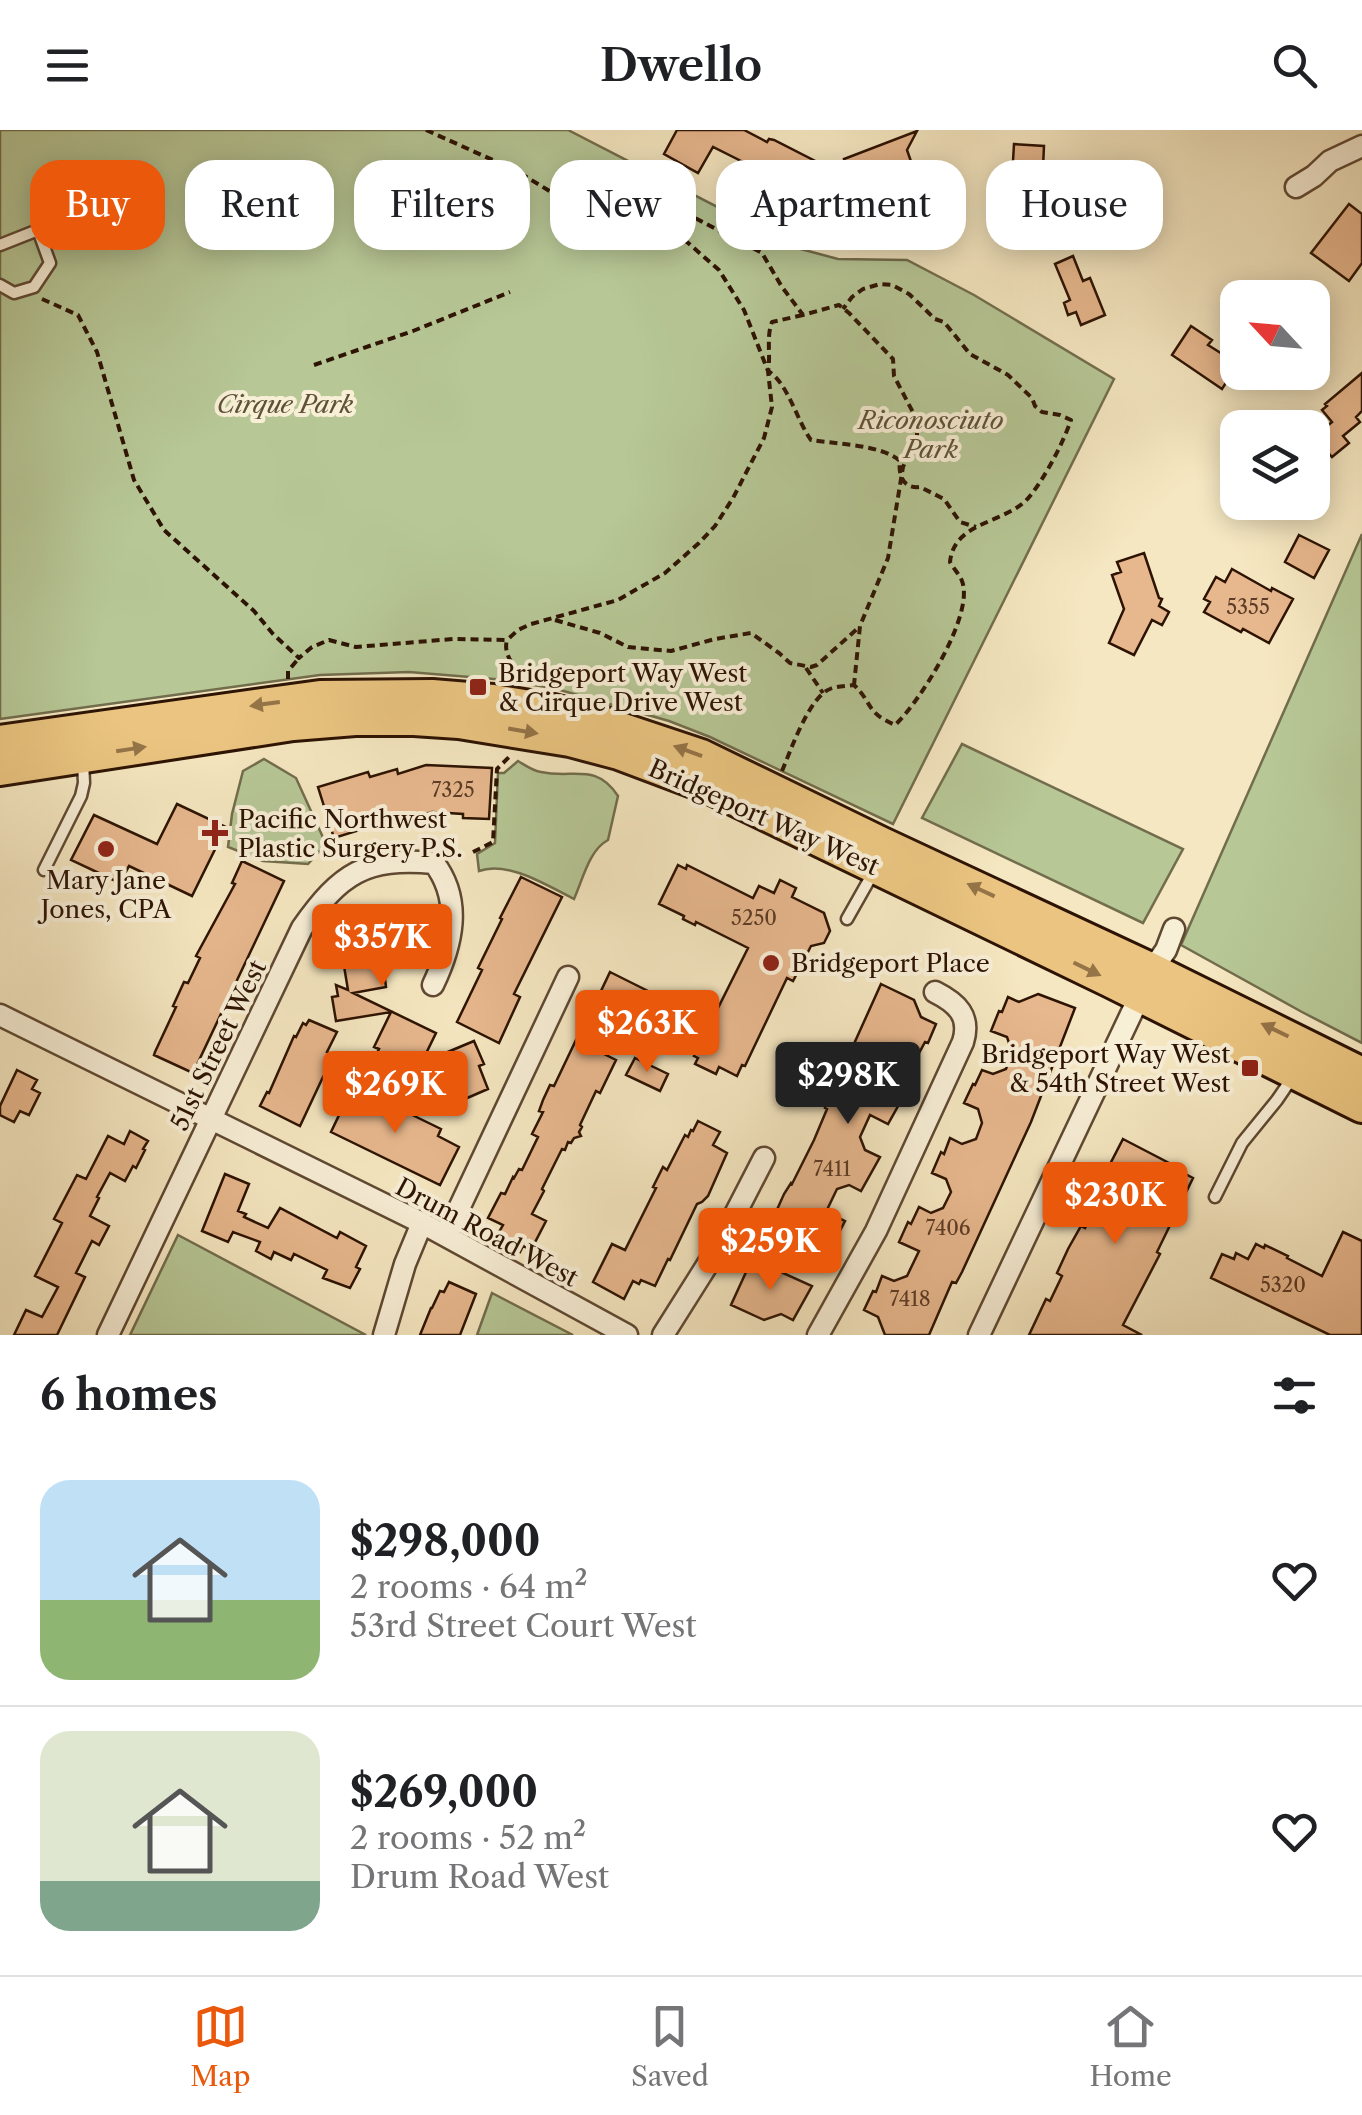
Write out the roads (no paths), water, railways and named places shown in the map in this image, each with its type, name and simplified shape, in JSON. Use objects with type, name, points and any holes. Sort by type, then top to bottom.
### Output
[{"type":"main road","name":"Bridgeport Way West","points":[[0,742],[320,697],[432,696],[549,710],[701,756],[882,844],[1146,983],[1294,1073],[1362,1106]]},
{"type":"main road","name":"Bridgeport Way West","points":[[0,769],[293,724],[355,719],[414,719],[516,730],[619,753],[712,788],[876,868],[1362,1074]]},
{"type":"street","points":[[1296,187],[1330,161],[1362,146]]},
{"type":"street","name":"51st Street West","points":[[108,1335],[302,928],[324,898],[343,880],[366,868],[389,862],[434,863],[447,880],[452,928],[433,985]]},
{"type":"street","points":[[979,1335],[1174,928]]},
{"type":"street","points":[[446,1236],[568,977]]},
{"type":"street","points":[[818,1335],[876,1231],[965,1036],[966,1022],[958,1006],[934,992]]},
{"type":"street","name":"Drum Road West","points":[[0,1015],[422,1223],[628,1335]]},
{"type":"street","points":[[663,1335],[716,1251],[764,1158]]},
{"type":"street","points":[[384,1335],[422,1223]]},
{"type":"lane","points":[[0,245],[38,230],[50,262],[34,287],[14,293],[0,284]]},
{"type":"lane","points":[[44,870],[81,796],[82,757]]},
{"type":"lane","points":[[848,920],[876,868]]},
{"type":"lane","points":[[1215,1197],[1242,1142],[1294,1073]]},
{"type":"place","name":"Bridgeport Way West & Cirque Drive West","points":[[478,687]]},
{"type":"place","name":"Pacific Northwest Plastic Surgery P.S.","points":[[215,833]]},
{"type":"place","name":"Mary Jane Jones, CPA","points":[[106,849]]},
{"type":"place","name":"Bridgeport Place","points":[[771,963]]},
{"type":"place","name":"Bridgeport Way West & 54th Street West","points":[[1250,1068]]},
{"type":"park label","name":"Cirque Park","points":[[285,404]]},
{"type":"park label","name":"Riconosciuto Park","points":[[931,434]]}]
